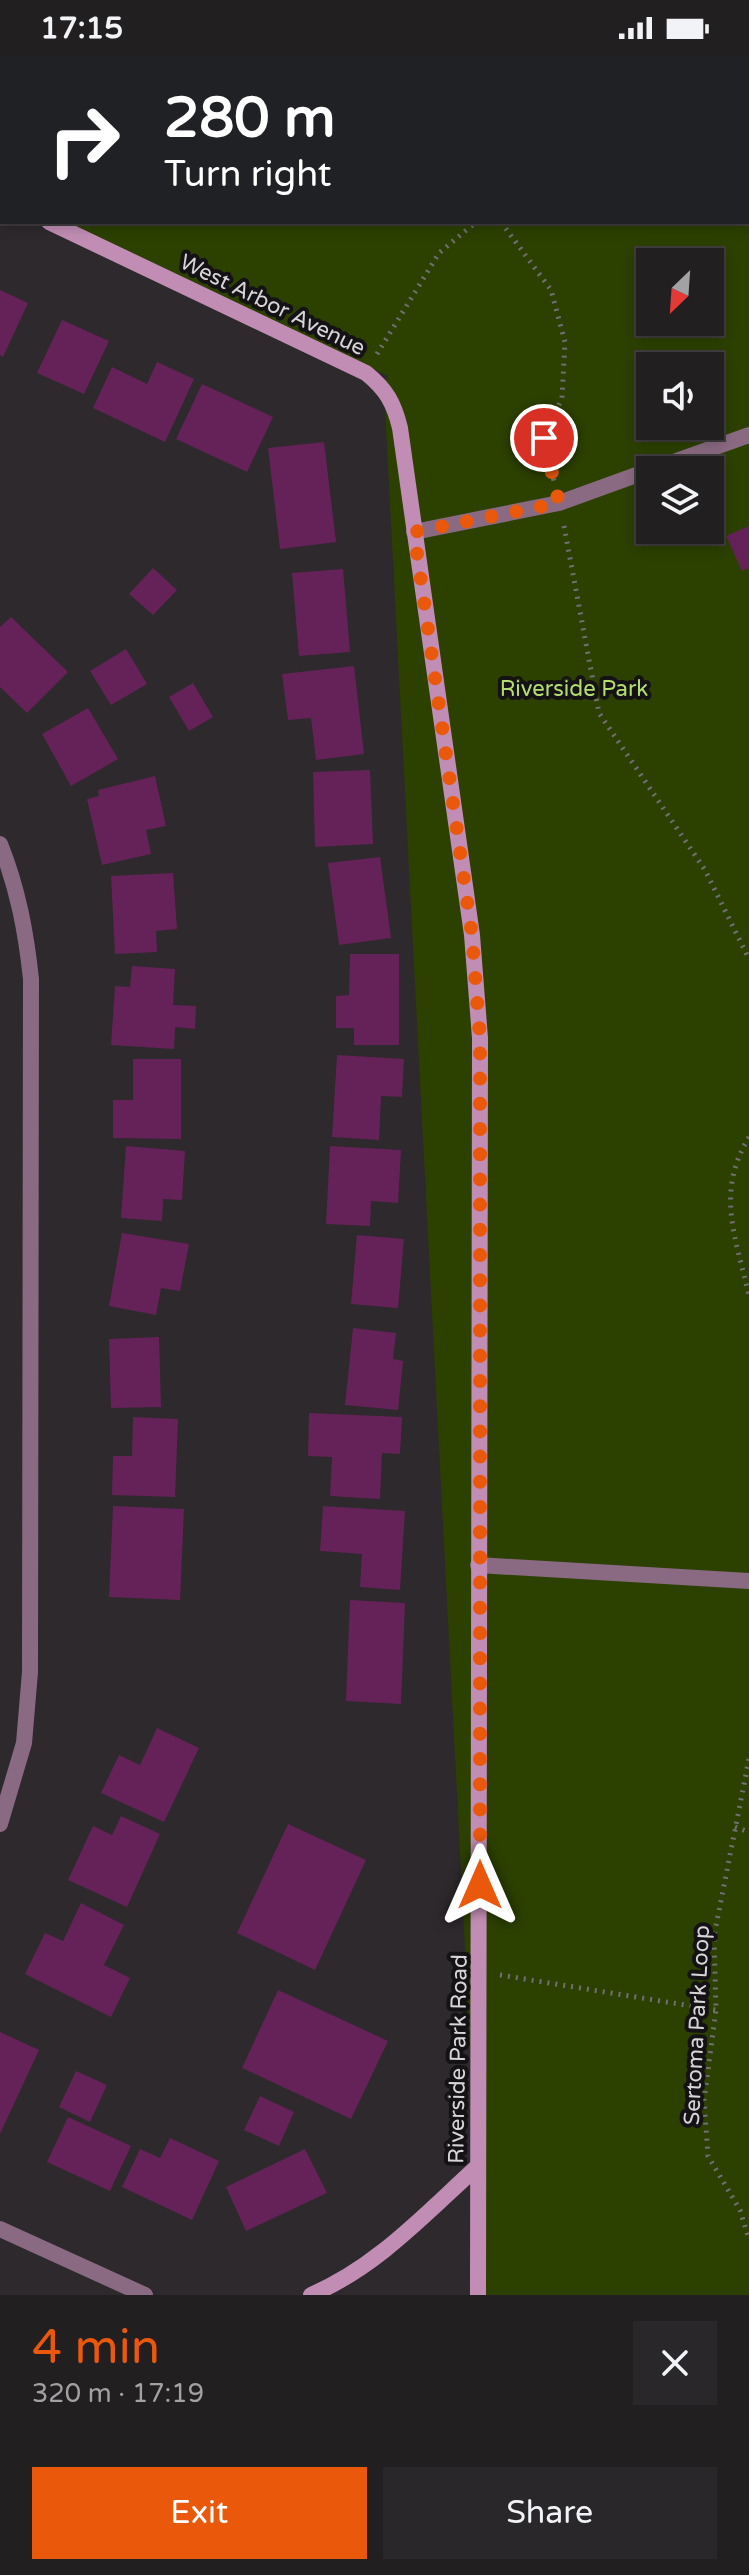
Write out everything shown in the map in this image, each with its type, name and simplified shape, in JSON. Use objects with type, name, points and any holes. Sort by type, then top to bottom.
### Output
[{"type":"main road","name":"West Arbor Avenue","points":[[53,224],[366,373],[384,388],[395,406],[414,532]]},
{"type":"main road","name":"Riverside Park Road","points":[[414,532],[477,984],[481,1091],[478,2295]]},
{"type":"main road","points":[[311,2295],[345,2280],[380,2255],[478,2166]]},
{"type":"street","points":[[690,456],[749,435]]},
{"type":"street","points":[[414,532],[559,503],[636,475]]},
{"type":"street","points":[[0,844],[14,879],[26,928],[31,979],[29,1684],[24,1743],[0,1824]]},
{"type":"street","points":[[478,1565],[749,1581]]},
{"type":"street","points":[[0,2229],[145,2295]]},
{"type":"path","points":[[366,373],[439,253],[474,224]]},
{"type":"path","points":[[502,224],[551,290],[565,342],[562,398],[544,438],[599,713],[705,870],[749,959]]},
{"type":"path","points":[[749,1137],[738,1155],[728,1201],[749,1296]]},
{"type":"path","name":"Sertoma Park Loop","points":[[749,1759],[714,1936],[716,2010],[704,2100],[708,2156],[740,2210],[749,2239]]},
{"type":"path","points":[[735,1827],[749,1832]]},
{"type":"path","points":[[481,1972],[716,2010]]},
{"type":"green space","name":"Riverside Park","points":[[71,224],[749,224],[749,2295],[483,2295],[384,388],[388,376]]},
{"type":"building","points":[[0,290],[28,303],[3,357],[0,355]]},
{"type":"building","points":[[62,320],[109,341],[84,394],[37,373]]},
{"type":"building","points":[[157,362],[194,379],[165,442],[93,408],[112,367],[147,384]]},
{"type":"building","points":[[202,384],[273,417],[247,472],[176,439]]},
{"type":"building","points":[[324,442],[336,542],[280,549],[268,448]]},
{"type":"building","points":[[749,526],[749,568],[742,571],[726,536]]},
{"type":"building","points":[[153,568],[177,590],[153,615],[129,594]]},
{"type":"building","points":[[343,569],[350,652],[299,656],[292,573]]},
{"type":"building","points":[[11,617],[68,672],[27,713],[0,687],[0,627]]},
{"type":"building","points":[[126,649],[147,684],[111,705],[90,671]]},
{"type":"building","points":[[354,666],[364,754],[316,760],[311,718],[288,720],[282,674]]},
{"type":"building","points":[[193,683],[213,717],[189,731],[169,697]]},
{"type":"building","points":[[88,708],[118,759],[71,786],[42,734]]},
{"type":"building","points":[[370,770],[373,844],[315,847],[313,772]]},
{"type":"building","points":[[155,776],[166,826],[146,830],[151,854],[102,865],[87,799],[99,796],[98,790]]},
{"type":"building","points":[[380,857],[391,938],[339,945],[328,863]]},
{"type":"building","points":[[173,873],[177,929],[156,931],[157,952],[115,954],[111,876]]},
{"type":"building","points":[[350,954],[399,954],[399,1045],[354,1045],[354,1028],[336,1028],[336,996],[349,995]]},
{"type":"building","points":[[132,966],[175,969],[173,1005],[196,1006],[195,1029],[175,1027],[174,1049],[111,1045],[115,986],[130,987]]},
{"type":"building","points":[[337,1055],[404,1059],[402,1097],[381,1096],[379,1140],[332,1137]]},
{"type":"building","points":[[133,1059],[181,1059],[181,1139],[113,1138],[113,1100],[133,1100]]},
{"type":"building","points":[[126,1146],[185,1151],[182,1200],[163,1199],[162,1221],[121,1218]]},
{"type":"building","points":[[330,1146],[401,1150],[398,1203],[371,1201],[370,1226],[326,1224]]},
{"type":"building","points":[[122,1233],[189,1244],[180,1291],[161,1288],[156,1315],[109,1306]]},
{"type":"building","points":[[357,1235],[404,1239],[398,1308],[351,1304]]},
{"type":"building","points":[[353,1328],[396,1333],[393,1359],[403,1361],[398,1410],[345,1405]]},
{"type":"building","points":[[159,1337],[161,1407],[111,1408],[109,1339]]},
{"type":"building","points":[[309,1413],[402,1417],[400,1454],[382,1453],[380,1499],[330,1496],[332,1457],[308,1456]]},
{"type":"building","points":[[133,1417],[178,1419],[175,1497],[112,1495],[113,1456],[132,1456]]},
{"type":"building","points":[[113,1506],[184,1509],[180,1600],[109,1597]]},
{"type":"building","points":[[323,1506],[405,1511],[400,1590],[360,1587],[362,1554],[320,1551]]},
{"type":"building","points":[[350,1600],[405,1603],[401,1704],[346,1701]]},
{"type":"building","points":[[157,1728],[199,1748],[164,1822],[101,1793],[119,1755],[140,1765]]},
{"type":"building","points":[[121,1816],[160,1834],[127,1907],[68,1880],[93,1826],[112,1835]]},
{"type":"building","points":[[288,1824],[366,1860],[315,1970],[237,1933]]},
{"type":"building","points":[[81,1903],[124,1925],[104,1965],[130,1978],[111,2017],[25,1974],[45,1933],[63,1941]]},
{"type":"building","points":[[278,1990],[388,2041],[351,2119],[242,2068]]},
{"type":"building","points":[[0,2032],[39,2050],[0,2134]]},
{"type":"building","points":[[76,2071],[107,2085],[90,2122],[59,2107]]},
{"type":"building","points":[[260,2096],[294,2112],[279,2146],[244,2130]]},
{"type":"building","points":[[68,2117],[131,2146],[110,2191],[47,2162]]},
{"type":"building","points":[[170,2138],[219,2161],[192,2220],[122,2187],[140,2149],[160,2158]]},
{"type":"building","points":[[305,2149],[327,2193],[246,2231],[226,2187]]},
{"type":"route","points":[[480,1885],[480,1038],[472,935],[414,532],[559,503],[544,438]]}]
